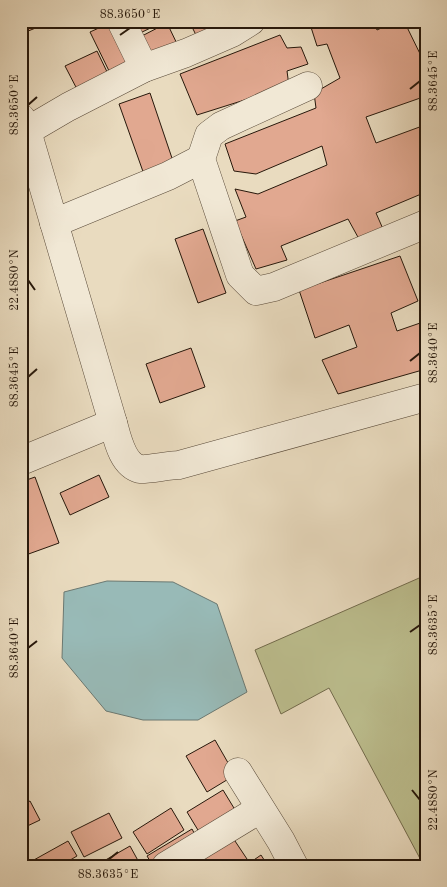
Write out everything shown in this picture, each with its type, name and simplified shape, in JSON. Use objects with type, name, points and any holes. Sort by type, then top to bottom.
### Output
[{"type":"street","points":[[122,21],[144,68]]},
{"type":"street","points":[[236,25],[186,53],[144,68],[68,107],[23,127],[54,223],[122,451],[130,463],[140,469],[178,464],[426,397]]},
{"type":"street","points":[[308,86],[221,126],[209,136],[201,159],[240,275],[256,291],[274,287],[426,224]]},
{"type":"street","points":[[54,223],[168,176],[201,159]]},
{"type":"street","points":[[21,461],[113,423]]},
{"type":"street","points":[[238,772],[281,841],[294,866]]},
{"type":"street","points":[[166,866],[260,809]]},
{"type":"green space","points":[[426,575],[426,866],[424,866],[329,688],[281,714],[255,650]]},
{"type":"water","points":[[107,581],[173,582],[217,604],[247,692],[198,720],[143,720],[106,711],[62,658],[64,592]]},
{"type":"building","points":[[21,21],[36,21],[38,27],[21,34]]},
{"type":"building","points":[[98,21],[116,21],[137,64],[112,77],[90,32],[101,27]]},
{"type":"building","points":[[132,21],[165,21],[138,34]]},
{"type":"building","points":[[189,21],[221,21],[226,32],[201,45]]},
{"type":"building","points":[[309,21],[373,21],[377,30],[396,21],[404,21],[426,66],[426,96],[366,117],[376,143],[425,125],[426,192],[376,213],[383,229],[359,239],[348,219],[281,246],[287,260],[256,269],[235,221],[246,217],[235,189],[258,194],[327,165],[322,146],[256,174],[234,171],[225,144],[316,108],[314,93],[340,78],[327,44],[317,46]]},
{"type":"building","points":[[167,23],[180,50],[153,63],[140,37]]},
{"type":"building","points":[[280,35],[287,48],[301,47],[308,64],[287,71],[289,86],[197,115],[180,74]]},
{"type":"building","points":[[97,51],[110,78],[79,93],[65,66]]},
{"type":"building","points":[[150,93],[176,170],[146,180],[119,104]]},
{"type":"building","points":[[203,229],[226,293],[198,303],[175,239]]},
{"type":"building","points":[[400,256],[418,301],[391,313],[397,331],[426,321],[426,369],[338,394],[322,360],[357,347],[349,325],[315,338],[299,290]]},
{"type":"building","points":[[191,348],[205,387],[160,403],[146,364]]},
{"type":"building","points":[[99,475],[109,497],[70,515],[60,493]]},
{"type":"building","points":[[35,477],[59,543],[23,556],[21,552],[21,482]]},
{"type":"building","points":[[215,740],[235,775],[207,792],[186,756]]},
{"type":"building","points":[[223,790],[240,818],[204,840],[187,812]]},
{"type":"building","points":[[30,801],[40,820],[21,829],[21,805]]},
{"type":"building","points":[[171,808],[184,830],[147,854],[133,832]]},
{"type":"building","points":[[109,813],[122,838],[84,857],[71,832]]},
{"type":"building","points":[[192,829],[200,844],[153,866],[147,856]]},
{"type":"building","points":[[229,832],[247,859],[238,866],[198,866],[192,857]]},
{"type":"building","points":[[68,841],[77,856],[60,866],[23,866]]},
{"type":"building","points":[[130,846],[141,866],[95,866]]},
{"type":"building","points":[[261,855],[268,866],[245,866]]}]
